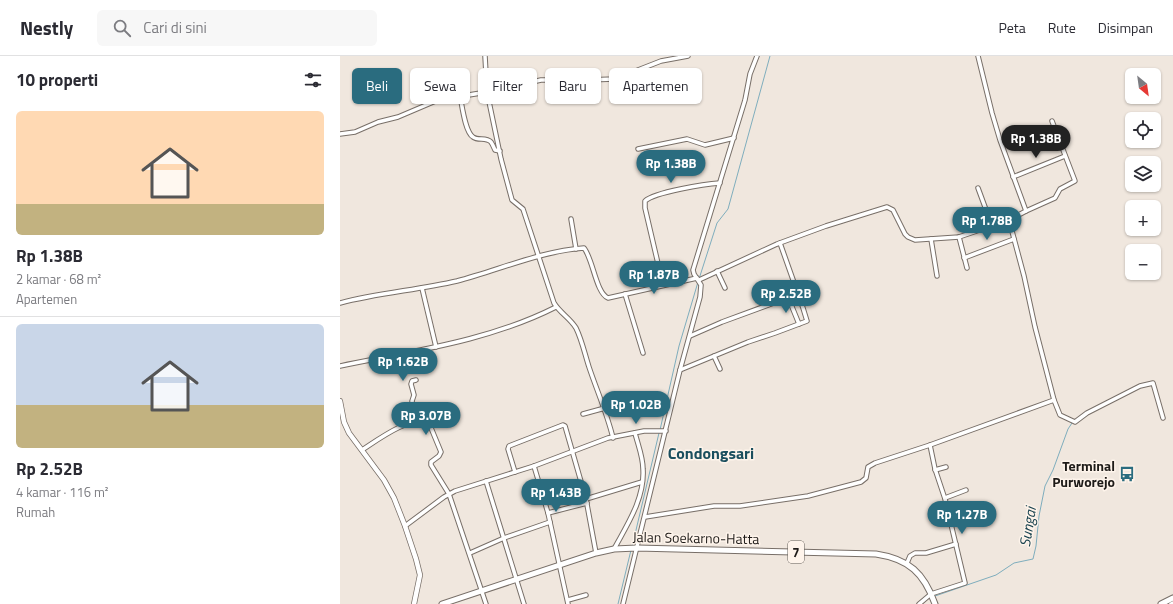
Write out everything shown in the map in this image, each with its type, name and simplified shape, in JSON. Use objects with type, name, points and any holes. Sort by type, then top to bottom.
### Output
[{"type":"highway","name":"Jalan Soekarno-Hatta","points":[[442,604],[516,578],[596,553],[614,549],[634,548],[876,554],[888,556],[906,564],[921,576],[935,604]]},
{"type":"highway","points":[[1160,604],[1170,603],[1173,598]]},
{"type":"main road","points":[[340,401],[344,422],[349,434],[379,472],[390,489],[405,526],[420,575],[414,604]]},
{"type":"street","points":[[485,56],[486,68]]},
{"type":"street","points":[[537,81],[619,78],[661,61],[687,56]]},
{"type":"street","points":[[623,604],[634,548],[645,517],[680,370],[700,297],[701,285],[693,270],[746,100],[751,70],[757,56]]},
{"type":"street","points":[[978,56],[992,113],[1026,211]]},
{"type":"street","points":[[340,134],[355,132],[378,122],[398,118],[428,104]]},
{"type":"street","points":[[462,104],[467,128],[471,136],[490,141],[495,150],[500,151]]},
{"type":"street","points":[[490,104],[512,200],[523,209],[556,307],[578,331],[589,367],[605,408],[613,438]]},
{"type":"street","points":[[340,303],[472,277],[538,257],[584,248],[588,253],[598,283],[605,297],[608,298],[698,279],[780,243],[826,226],[887,207],[893,210],[905,234],[915,240],[959,237],[1009,220],[1055,198],[1060,189],[1075,181],[1052,121]]},
{"type":"street","points":[[638,149],[687,140],[692,140],[705,145],[734,138]]},
{"type":"street","points":[[1013,177],[1065,156]]},
{"type":"street","points":[[664,285],[644,201],[648,198],[661,194],[720,183]]},
{"type":"street","points":[[978,188],[992,226]]},
{"type":"street","points":[[571,219],[576,249]]},
{"type":"street","points":[[1009,220],[1054,400],[1060,415],[1075,422],[1087,413],[1140,386],[1153,383],[1163,418]]},
{"type":"street","points":[[959,237],[967,268]]},
{"type":"street","points":[[932,239],[937,276]]},
{"type":"street","points":[[964,258],[1014,239]]},
{"type":"street","points":[[680,370],[807,320],[780,243]]},
{"type":"street","points":[[717,271],[725,288]]},
{"type":"street","points":[[422,288],[436,347]]},
{"type":"street","points":[[625,294],[643,352]]},
{"type":"street","points":[[690,336],[722,322],[798,294]]},
{"type":"street","points":[[788,297],[799,324]]},
{"type":"street","points":[[340,366],[436,347],[514,326],[537,317],[556,307]]},
{"type":"street","points":[[714,356],[720,369]]},
{"type":"street","points":[[415,422],[412,402],[414,395],[411,384],[412,381],[416,380]]},
{"type":"street","points":[[645,517],[714,506],[740,506],[808,496],[861,482],[866,478],[867,470],[870,465],[1054,400]]},
{"type":"street","points":[[583,414],[605,408]]},
{"type":"street","points":[[362,450],[390,432],[415,422],[425,421],[429,423],[441,452],[438,458],[431,462],[431,465],[449,494],[486,604]]},
{"type":"street","points":[[515,472],[508,449],[509,446],[563,425],[566,428],[587,501],[596,553]]},
{"type":"street","points":[[405,526],[449,494],[613,438],[644,431],[666,431]]},
{"type":"street","points":[[614,549],[635,510],[642,482],[644,468],[635,433]]},
{"type":"street","points":[[919,604],[931,594],[965,584],[945,498],[935,470],[930,445]]},
{"type":"street","points":[[534,466],[548,514],[568,602],[586,595]]},
{"type":"street","points":[[935,470],[946,467]]},
{"type":"street","points":[[486,481],[524,604]]},
{"type":"street","points":[[548,514],[642,482]]},
{"type":"street","points":[[544,501],[583,488]]},
{"type":"street","points":[[945,498],[966,490]]},
{"type":"street","points":[[470,553],[504,538],[550,522]]},
{"type":"street","points":[[906,564],[910,556],[915,554],[926,553],[956,544]]},
{"type":"waterway","points":[[699,279],[717,223],[728,209],[770,56]]},
{"type":"waterway","points":[[660,430],[679,346],[698,282]]},
{"type":"waterway","name":"Sungai","points":[[935,596],[996,575],[1014,563],[1033,559],[1045,486],[1053,470],[1068,429],[1072,423]]},
{"type":"waterway","points":[[632,547],[659,433]]},
{"type":"waterway","points":[[618,604],[631,550]]},
{"type":"place","name":"Terminal Purworejo","points":[[1127,474]]},
{"type":"district","name":"Condongsari","points":[[711,453]]}]
